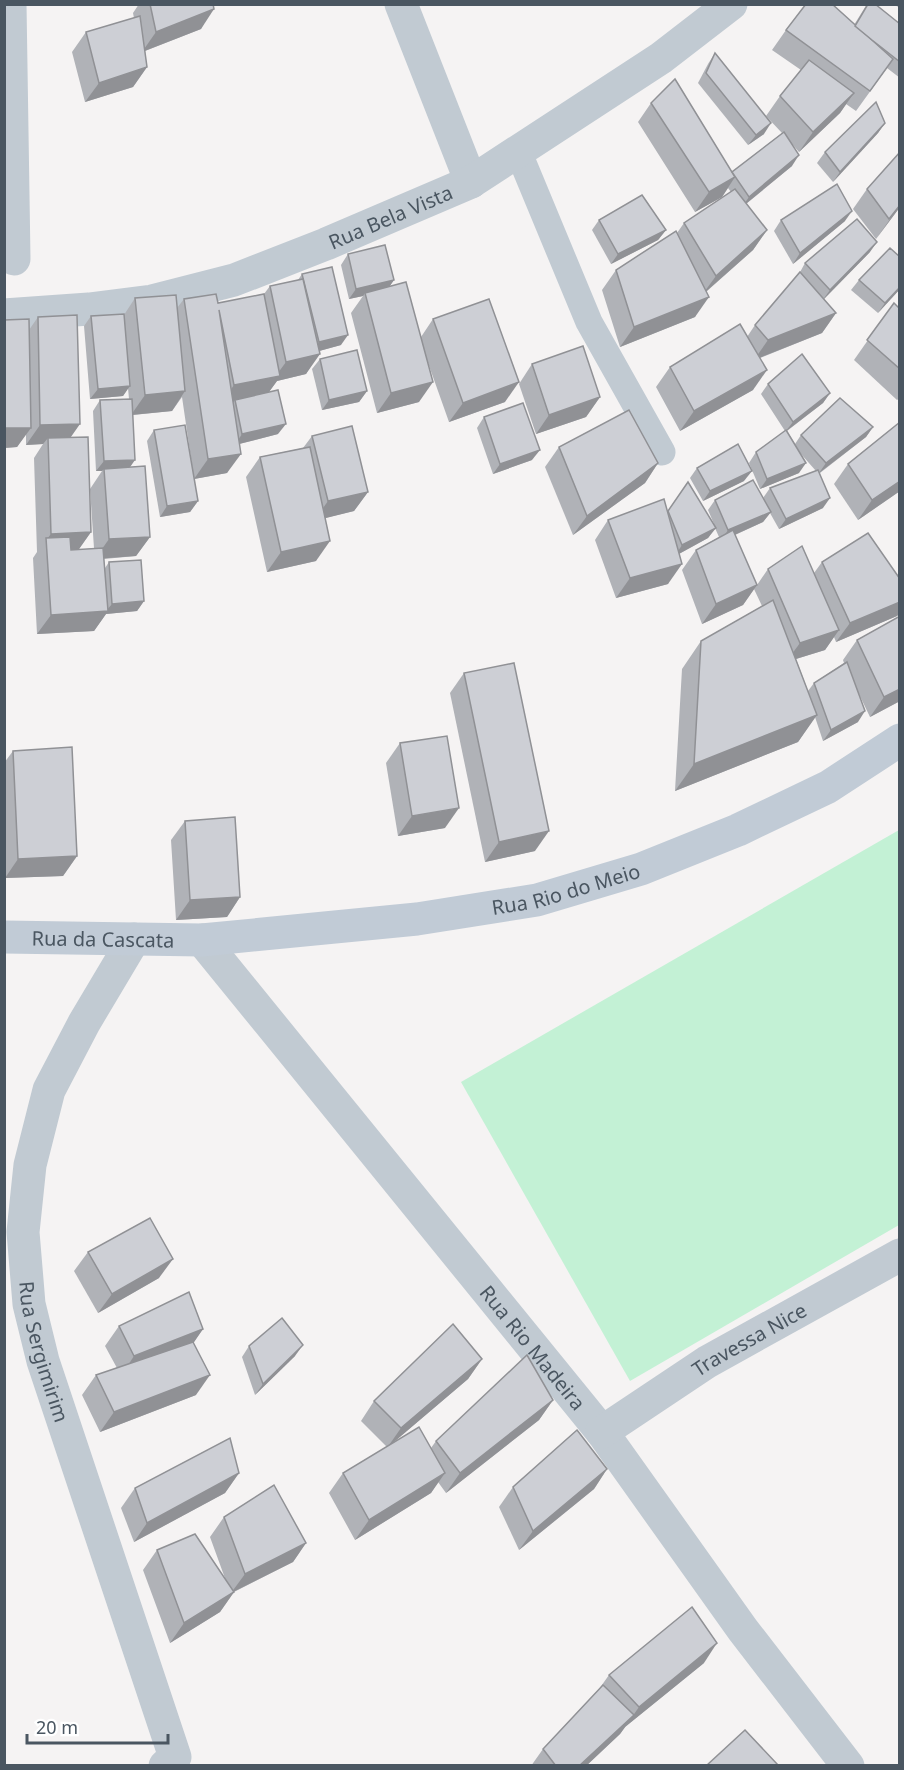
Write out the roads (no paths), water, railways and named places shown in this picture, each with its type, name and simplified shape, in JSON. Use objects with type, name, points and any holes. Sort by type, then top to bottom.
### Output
[{"type":"main road","name":"Rua Rio do Meio","points":[[202,940],[417,919],[537,900],[641,869],[738,830],[828,787],[900,740]]},
{"type":"main road","name":"Rua da Cascata","points":[[4,937],[202,940]]},
{"type":"street","points":[[10,4],[15,259]]},
{"type":"street","points":[[401,4],[471,182]]},
{"type":"street","name":"Rua Bela Vista","points":[[4,315],[89,309],[152,301],[234,280],[326,244],[471,182],[661,58],[730,4]]},
{"type":"street","name":"Rua Sergimirim","points":[[134,939],[84,1023],[49,1090],[30,1165],[23,1232],[29,1304],[43,1361],[175,1763]]},
{"type":"street","name":"Rua Rio Madeira","points":[[202,940],[602,1432],[743,1630],[848,1766]]},
{"type":"street","name":"Travessa Nice","points":[[602,1432],[706,1362],[900,1255]]},
{"type":"lane","points":[[518,151],[589,322],[662,452]]}]
